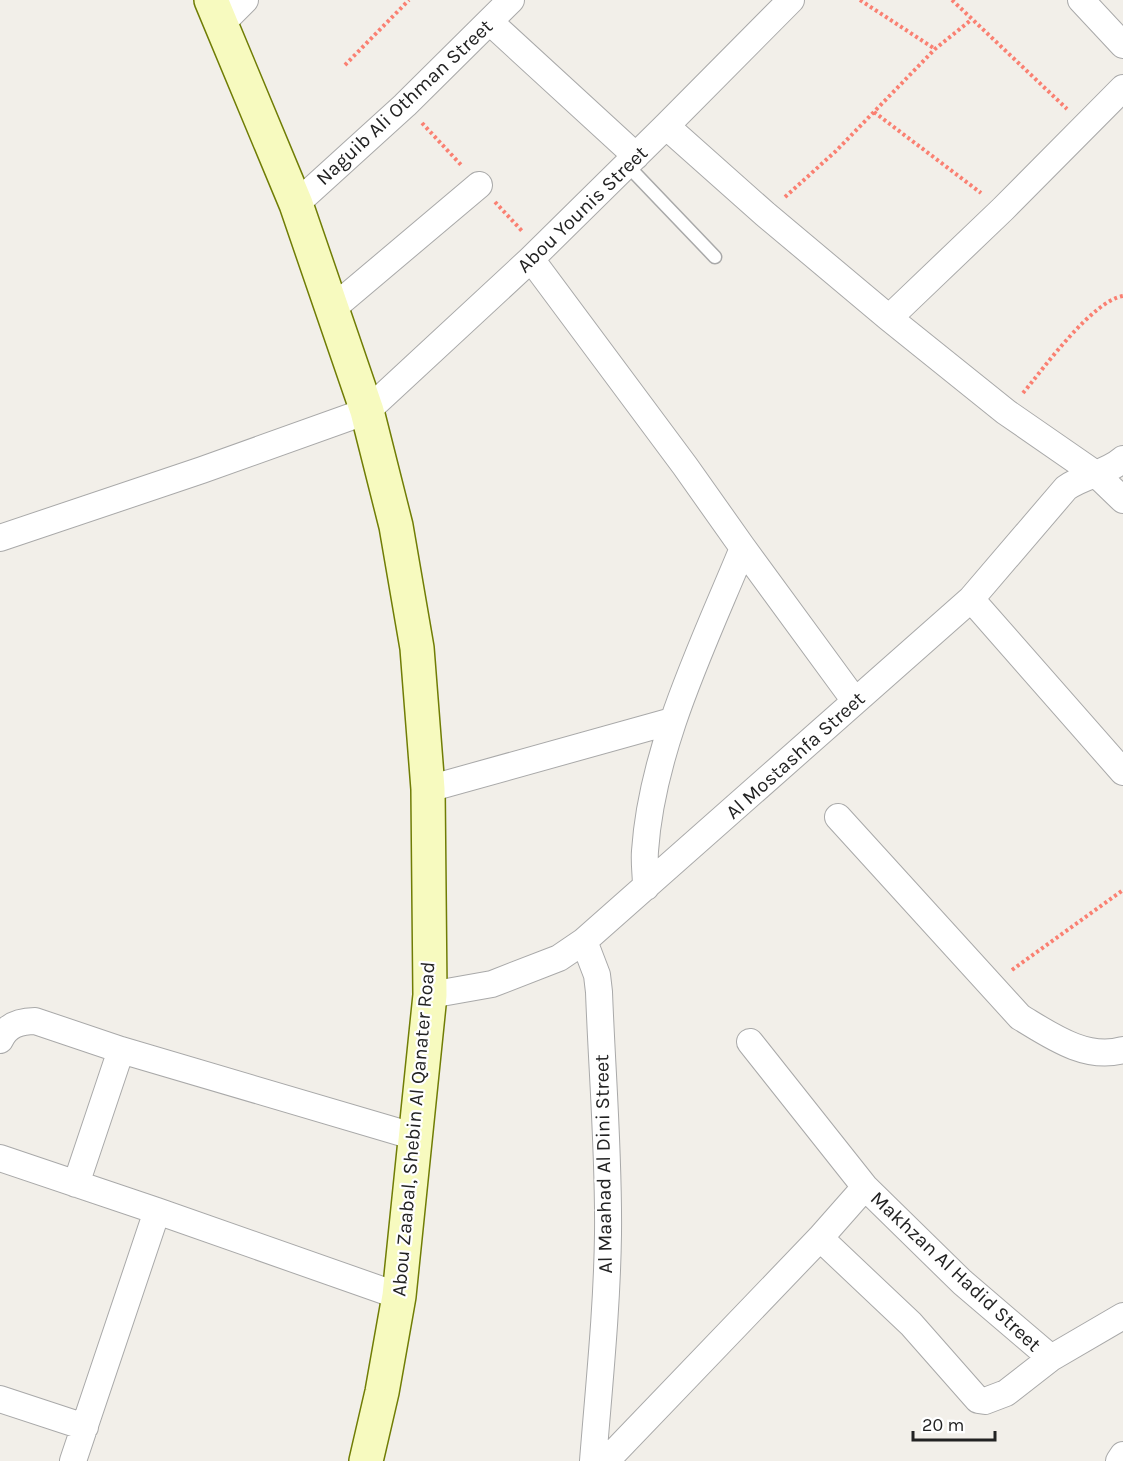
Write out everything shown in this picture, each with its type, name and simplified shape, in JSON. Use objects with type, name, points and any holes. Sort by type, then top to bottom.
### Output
[{"type":"street","points":[[216,12],[245,0]]},
{"type":"street","name":"Naguib Ali Othman Street","points":[[296,204],[405,105],[511,0]]},
{"type":"street","name":"Abou Younis Street","points":[[367,411],[632,160],[791,0]]},
{"type":"street","points":[[1081,0],[1123,45]]},
{"type":"street","name":"Abou Zaabal, Shebin Al Qanater Road","points":[[216,12],[296,204],[367,411],[396,526],[415,637],[428,789],[430,995],[399,1296],[382,1392],[366,1461]]},
{"type":"street","points":[[490,22],[632,160]]},
{"type":"street","points":[[889,318],[1003,209],[1123,88]]},
{"type":"street","points":[[666,126],[765,214],[889,318],[1006,412],[1097,475],[1123,500]]},
{"type":"street","points":[[332,309],[479,185]]},
{"type":"street","points":[[535,254],[742,548],[855,700]]},
{"type":"street","points":[[0,538],[367,411]]},
{"type":"street","name":"Al Mostashfa Street","points":[[430,995],[492,984],[559,958],[584,941],[971,599],[1066,488],[1082,479],[1097,475],[1123,459]]},
{"type":"street","points":[[646,887],[644,853],[649,814],[672,721],[742,548]]},
{"type":"street","points":[[971,599],[1123,772]]},
{"type":"street","points":[[428,789],[672,721]]},
{"type":"street","points":[[838,817],[1020,1017],[1053,1038],[1088,1051],[1123,1050]]},
{"type":"street","name":"Al Maahad Al Dini Street","points":[[584,941],[597,975],[599,992],[608,1163],[606,1282],[593,1461]]},
{"type":"street","points":[[0,1040],[12,1026],[24,1021],[36,1021],[121,1050],[416,1137]]},
{"type":"street","name":"Makhzan Al Hadid Street","points":[[750,1042],[865,1187],[962,1282],[1051,1358]]},
{"type":"street","points":[[76,1184],[121,1050]]},
{"type":"street","points":[[0,1158],[399,1296]]},
{"type":"street","points":[[606,1461],[820,1238],[865,1187]]},
{"type":"street","points":[[73,1461],[157,1211]]},
{"type":"street","points":[[820,1238],[911,1324],[978,1400],[985,1401],[1006,1393],[1051,1358],[1123,1316]]},
{"type":"street","points":[[0,1399],[85,1427]]},
{"type":"street","points":[[1119,1461],[1123,1455]]},
{"type":"lane","points":[[632,160],[715,257]]},
{"type":"path","points":[[345,65],[409,0]]},
{"type":"path","points":[[860,0],[934,49]]},
{"type":"path","points":[[952,0],[1085,125]]},
{"type":"path","points":[[765,214],[836,151],[934,49],[971,20]]},
{"type":"path","points":[[405,105],[479,185],[535,254]]},
{"type":"path","points":[[874,112],[1003,209]]},
{"type":"path","points":[[1006,412],[1091,314],[1107,302],[1123,296]]},
{"type":"path","points":[[990,986],[1123,890]]}]
